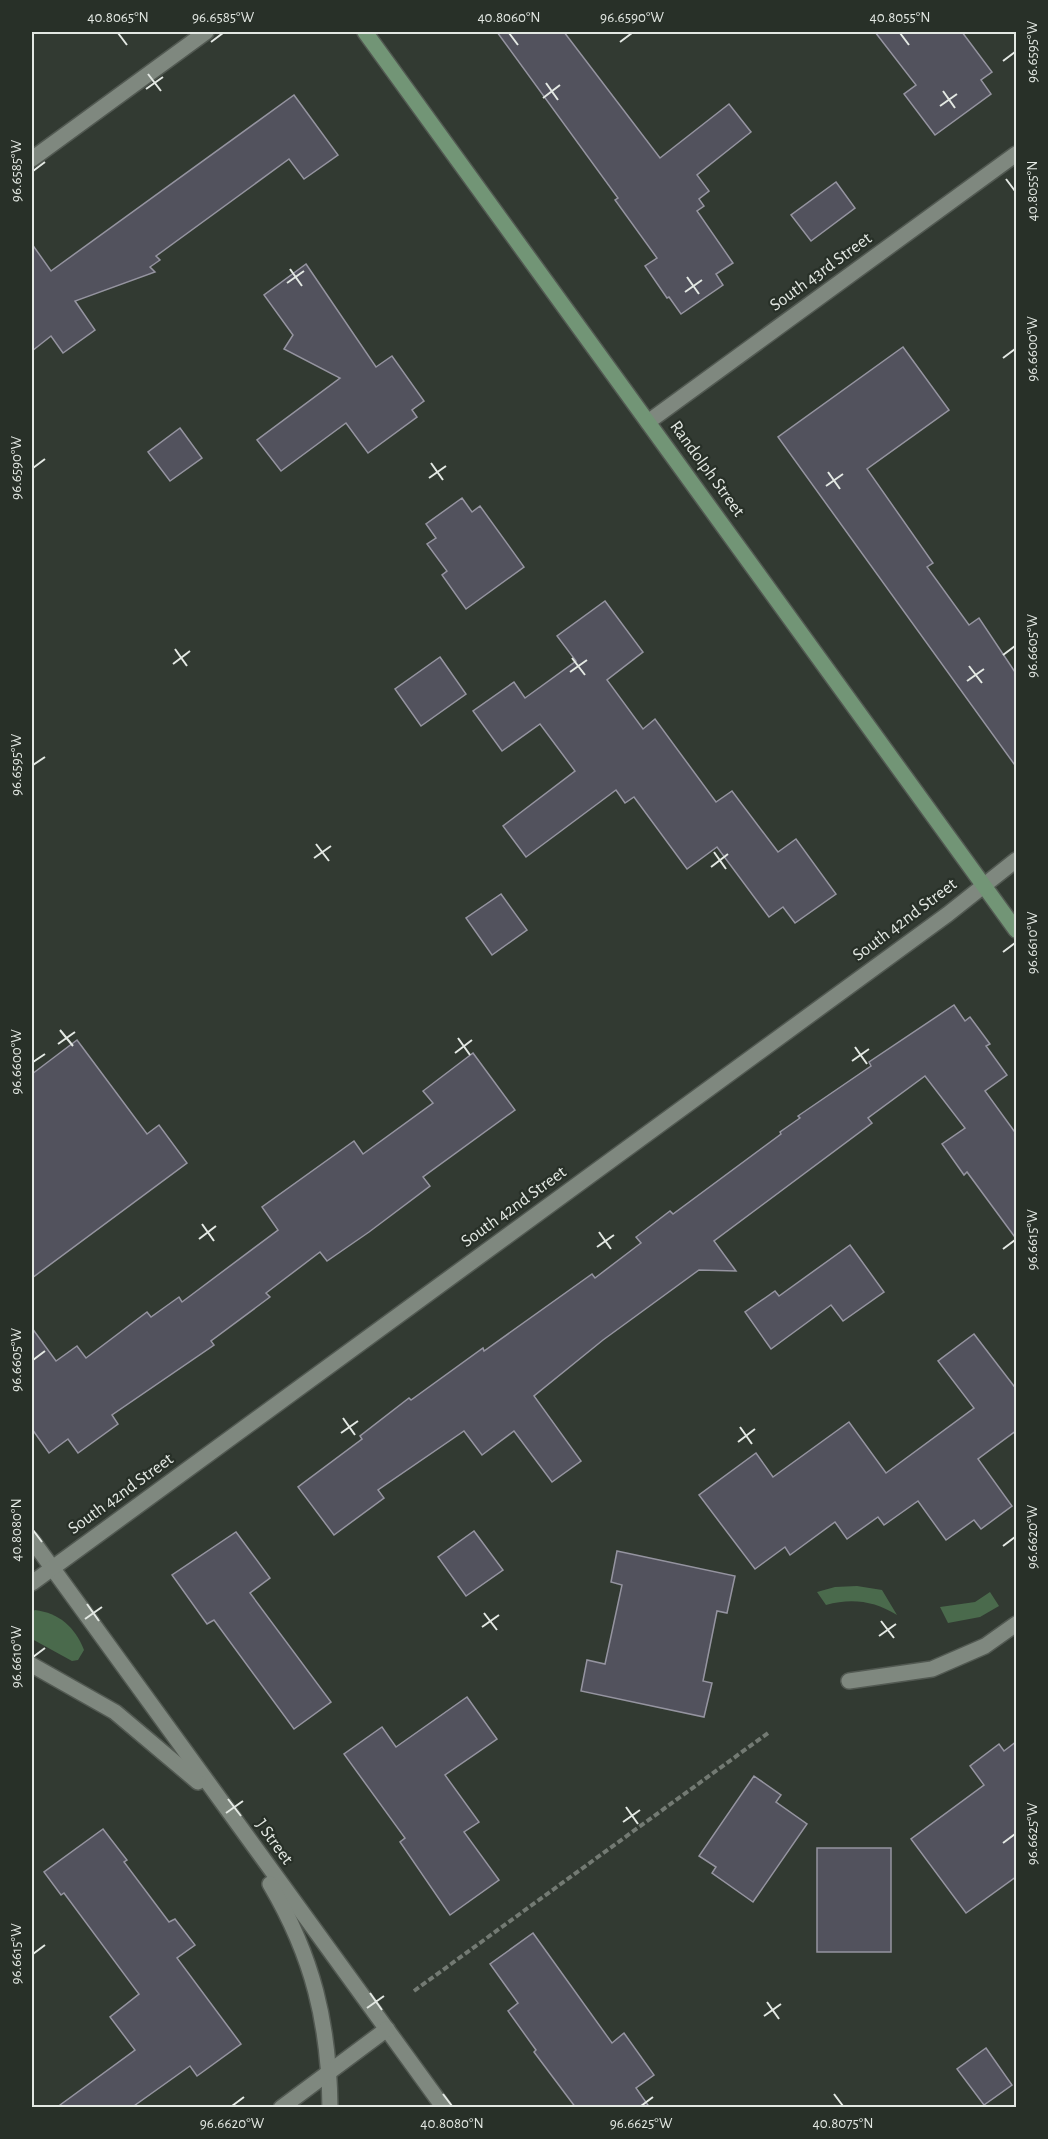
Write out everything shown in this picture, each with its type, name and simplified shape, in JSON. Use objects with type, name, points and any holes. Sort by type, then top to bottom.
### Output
[{"type":"main road","name":"Randolph Street","points":[[365,32],[1017,930]]},
{"type":"street","points":[[32,159],[206,32]]},
{"type":"street","name":"South 43rd Street","points":[[648,422],[1017,154]]},
{"type":"street","name":"South 42nd Street","points":[[32,1582],[948,914],[1017,860]]},
{"type":"street","name":"J Street","points":[[32,1540],[444,2108]]},
{"type":"street","points":[[849,1681],[932,1670],[985,1646],[1017,1624]]},
{"type":"street","points":[[32,1665],[114,1712],[171,1757],[222,1804],[280,1901],[298,1938],[319,1996],[329,2072],[330,2108]]},
{"type":"street","points":[[281,2108],[387,2030]]},
{"type":"path","points":[[414,1991],[768,1733]]},
{"type":"green space","points":[[857,1586],[882,1590],[897,1615],[863,1602],[826,1605],[817,1592],[835,1587]]},
{"type":"green space","points":[[990,1592],[999,1606],[980,1617],[948,1623],[940,1607],[975,1602]]},
{"type":"green space","points":[[35,1610],[52,1614],[71,1628],[84,1650],[78,1660],[72,1661],[32,1639],[32,1612]]},
{"type":"building","points":[[497,32],[564,32],[660,158],[729,104],[751,132],[697,175],[709,191],[699,199],[704,206],[697,211],[733,263],[716,274],[723,285],[681,314],[645,266],[657,258],[615,200],[618,198]]},
{"type":"building","points":[[875,32],[962,32],[992,72],[981,80],[991,94],[935,135],[904,94],[916,85]]},
{"type":"building","points":[[294,95],[338,155],[304,179],[289,159],[156,256],[160,260],[150,267],[155,272],[75,301],[95,330],[63,353],[51,336],[32,351],[32,244],[51,271]]},
{"type":"building","points":[[836,182],[855,208],[811,241],[791,215]]},
{"type":"building","points":[[306,264],[376,367],[392,356],[424,401],[412,410],[417,417],[368,453],[346,423],[281,471],[257,440],[340,378],[284,349],[293,335],[264,295]]},
{"type":"building","points":[[903,347],[949,410],[867,469],[933,563],[927,567],[969,625],[979,618],[1017,675],[1017,768],[778,437]]},
{"type":"building","points":[[180,428],[202,458],[170,481],[148,452]]},
{"type":"building","points":[[462,498],[472,512],[480,506],[524,567],[466,609],[442,575],[447,571],[427,544],[436,538],[426,524]]},
{"type":"building","points":[[605,601],[643,652],[607,680],[643,729],[655,719],[716,802],[732,791],[778,852],[796,839],[836,894],[795,923],[783,907],[769,917],[717,847],[687,869],[634,797],[625,803],[616,790],[526,857],[503,826],[575,771],[540,724],[502,751],[473,711],[514,682],[525,698],[576,661],[557,636]]},
{"type":"building","points":[[440,657],[466,694],[421,726],[395,689]]},
{"type":"building","points":[[501,894],[527,930],[492,955],[466,918]]},
{"type":"building","points":[[954,1005],[965,1021],[970,1017],[990,1044],[986,1046],[1007,1075],[985,1091],[1017,1135],[1017,1240],[967,1172],[964,1175],[942,1144],[965,1128],[925,1076],[868,1118],[872,1123],[714,1241],[736,1271],[699,1270],[603,1340],[534,1396],[581,1461],[552,1482],[514,1431],[482,1455],[464,1431],[378,1490],[384,1498],[334,1535],[298,1487],[362,1439],[360,1436],[409,1398],[411,1400],[483,1348],[484,1351],[592,1274],[595,1278],[641,1243],[636,1237],[670,1211],[673,1214],[781,1134],[780,1132],[800,1118],[798,1116],[871,1066],[869,1062]]},
{"type":"building","points":[[77,1040],[147,1134],[159,1125],[187,1163],[32,1278],[32,1074]]},
{"type":"building","points":[[473,1053],[515,1110],[423,1177],[430,1186],[369,1232],[327,1261],[320,1252],[266,1293],[270,1297],[211,1341],[214,1345],[112,1415],[118,1424],[78,1453],[68,1439],[49,1453],[32,1429],[32,1328],[56,1361],[77,1346],[86,1358],[147,1312],[151,1317],[179,1297],[182,1302],[278,1230],[262,1207],[354,1141],[363,1154],[433,1103],[423,1091]]},
{"type":"building","points":[[850,1245],[884,1292],[843,1321],[831,1305],[771,1349],[745,1312],[775,1291],[779,1296]]},
{"type":"building","points":[[974,1334],[1017,1390],[1017,1430],[978,1459],[1012,1506],[981,1529],[974,1520],[946,1540],[918,1501],[884,1525],[878,1517],[847,1539],[835,1522],[790,1555],[785,1547],[755,1569],[699,1495],[756,1453],[773,1477],[849,1422],[886,1473],[974,1408],[938,1361]]},
{"type":"building","points":[[474,1531],[503,1570],[466,1596],[438,1557]]},
{"type":"building","points":[[236,1532],[270,1578],[250,1593],[331,1702],[294,1729],[214,1620],[207,1624],[172,1575]]},
{"type":"building","points":[[617,1551],[735,1576],[727,1613],[717,1611],[703,1681],[712,1683],[704,1717],[581,1691],[587,1660],[605,1664],[622,1585],[611,1582]]},
{"type":"building","points":[[467,1697],[497,1739],[445,1775],[479,1822],[464,1832],[499,1880],[450,1915],[400,1842],[405,1838],[344,1754],[382,1727],[396,1747]]},
{"type":"building","points":[[1017,1741],[1017,1876],[966,1913],[911,1839],[984,1785],[970,1766],[999,1744],[1004,1751]]},
{"type":"building","points":[[754,1776],[781,1795],[776,1802],[807,1824],[753,1902],[712,1873],[716,1867],[699,1856]]},
{"type":"building","points":[[103,1829],[127,1860],[124,1862],[169,1922],[175,1919],[195,1945],[177,1958],[241,2044],[197,2076],[190,2066],[131,2108],[56,2108],[135,2050],[110,2017],[139,1994],[64,1893],[61,1895],[44,1872]]},
{"type":"building","points":[[817,1848],[891,1848],[891,1952],[817,1952]]},
{"type":"building","points":[[533,1933],[612,2043],[624,2033],[654,2075],[636,2088],[650,2108],[576,2108],[534,2052],[536,2050],[508,2011],[518,2003],[490,1964]]},
{"type":"building","points":[[986,2048],[1012,2085],[984,2105],[957,2069]]}]
